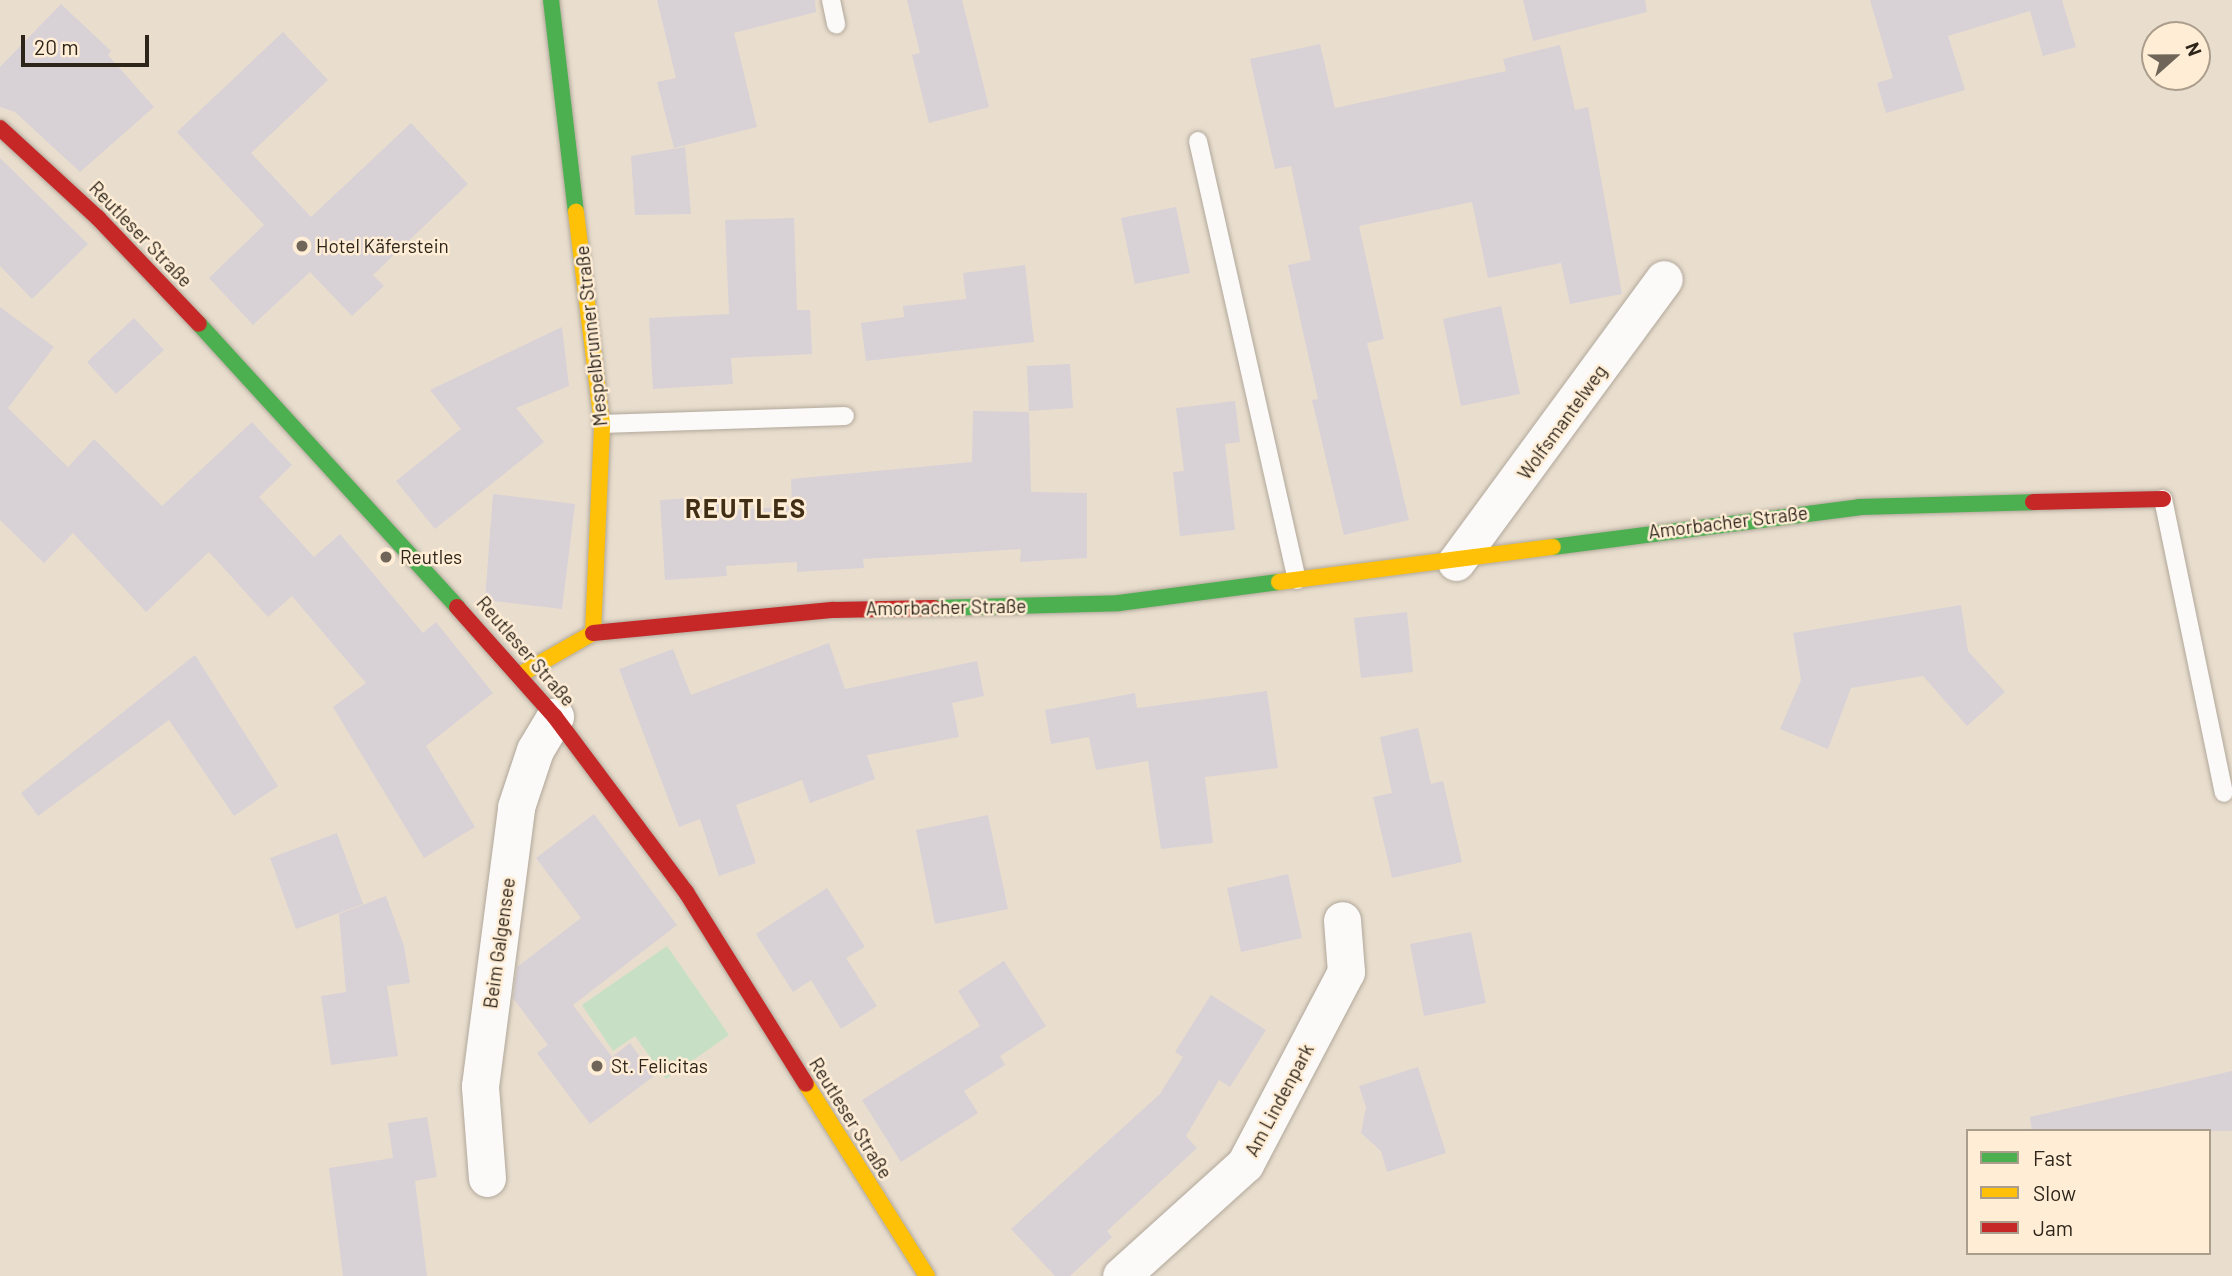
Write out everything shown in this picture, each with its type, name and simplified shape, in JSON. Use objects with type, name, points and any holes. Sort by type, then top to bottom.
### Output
[{"type":"street","name":"Mespelbrunner Straße","points":[[551,0],[602,424],[593,633]]},
{"type":"street","name":"Reutleser Straße","points":[[0,128],[98,218],[268,396],[521,674],[555,716],[686,892],[927,1276]]},
{"type":"street","name":"Wolfsmantelweg","points":[[1457,562],[1664,279]]},
{"type":"street","name":"Amorbacher Straße","points":[[593,633],[834,610],[1119,603],[1457,562],[1734,519],[1858,507],[2162,499]]},
{"type":"street","points":[[521,674],[593,633]]},
{"type":"street","name":"Beim Galgensee","points":[[487,1178],[480,1086],[516,807],[536,750],[555,716]]},
{"type":"street","name":"Am Lindenpark","points":[[1121,1276],[1245,1164],[1346,972],[1342,920]]},
{"type":"lane","points":[[831,0],[836,24]]},
{"type":"lane","points":[[1198,141],[1297,580]]},
{"type":"lane","points":[[602,424],[845,416]]},
{"type":"lane","points":[[2162,499],[2224,793]]},
{"type":"green space","points":[[667,946],[729,1035],[666,1079],[635,1036],[613,1051],[582,1005]]},
{"type":"building","points":[[657,0],[815,0],[816,12],[734,33],[757,127],[674,148],[657,82],[676,78]]},
{"type":"building","points":[[907,0],[962,0],[989,107],[929,123],[912,55],[920,53]]},
{"type":"building","points":[[1523,0],[1645,0],[1647,12],[1533,41]]},
{"type":"building","points":[[1870,0],[2062,0],[2076,47],[2043,56],[2030,11],[1948,36],[1965,90],[1886,113],[1877,83],[1893,78]]},
{"type":"building","points":[[61,4],[111,51],[108,55],[154,107],[80,172],[15,112],[0,107],[0,67]]},
{"type":"building","points":[[283,32],[328,80],[251,153],[311,217],[411,123],[468,184],[373,275],[384,286],[352,316],[310,272],[253,325],[209,278],[264,225],[177,132]]},
{"type":"building","points":[[1320,44],[1335,108],[1506,71],[1503,59],[1560,45],[1575,110],[1588,107],[1622,294],[1570,304],[1561,263],[1488,278],[1472,202],[1359,226],[1384,339],[1367,343],[1409,520],[1344,535],[1312,400],[1318,399],[1288,265],[1311,260],[1291,166],[1275,169],[1250,59]]},
{"type":"building","points":[[685,147],[691,214],[635,215],[631,156]]},
{"type":"building","points":[[0,158],[88,244],[32,299],[0,266]]},
{"type":"building","points":[[1176,207],[1190,273],[1135,284],[1121,218]]},
{"type":"building","points":[[794,218],[797,310],[810,310],[812,354],[731,358],[733,384],[653,389],[649,318],[729,314],[725,220]]},
{"type":"building","points":[[1025,265],[1034,342],[866,361],[861,323],[904,317],[903,306],[966,299],[963,273]]},
{"type":"building","points":[[1501,306],[1520,394],[1461,406],[1443,319]]},
{"type":"building","points":[[0,307],[54,347],[8,408],[68,467],[94,439],[162,506],[252,422],[292,465],[259,497],[314,557],[340,534],[423,633],[436,622],[493,693],[426,746],[475,827],[424,858],[333,707],[366,683],[292,596],[268,617],[209,552],[146,612],[73,533],[44,563],[0,520]]},
{"type":"building","points":[[134,318],[164,350],[116,394],[87,362]]},
{"type":"building","points":[[562,327],[569,386],[516,408],[544,442],[435,529],[396,481],[461,429],[430,390]]},
{"type":"building","points":[[1070,364],[1073,408],[1029,411],[1027,366]]},
{"type":"building","points":[[1235,401],[1240,442],[1225,444],[1235,530],[1180,536],[1173,472],[1184,471],[1176,408]]},
{"type":"building","points":[[973,411],[1029,412],[1031,492],[1087,493],[1087,558],[1020,562],[1021,549],[863,559],[864,568],[797,572],[797,562],[726,566],[727,576],[665,580],[660,500],[722,496],[723,511],[792,506],[791,479],[972,462]]},
{"type":"building","points":[[493,494],[575,504],[562,609],[485,600]]},
{"type":"building","points":[[1961,605],[1968,651],[2005,692],[1967,726],[1923,676],[1851,688],[1828,749],[1780,729],[1801,680],[1793,633]]},
{"type":"building","points":[[1407,612],[1413,672],[1361,678],[1354,618]]},
{"type":"building","points":[[829,643],[845,689],[977,661],[984,696],[952,703],[959,737],[867,755],[875,779],[810,803],[802,780],[736,805],[756,863],[719,876],[700,819],[679,827],[619,669],[673,649],[691,695]]},
{"type":"building","points":[[195,655],[278,786],[234,816],[169,720],[38,816],[21,793]]},
{"type":"building","points":[[1267,691],[1278,768],[1205,777],[1213,843],[1161,849],[1148,761],[1096,770],[1089,737],[1051,744],[1045,710],[1135,693],[1137,708]]},
{"type":"building","points":[[1418,728],[1431,784],[1443,781],[1462,862],[1392,878],[1373,797],[1392,793],[1380,737]]},
{"type":"building","points":[[594,814],[677,925],[573,1005],[612,1057],[630,1043],[654,1076],[590,1124],[537,1053],[548,1045],[513,998],[517,967],[581,918],[536,858]]},
{"type":"building","points":[[988,815],[1008,909],[935,924],[916,830]]},
{"type":"building","points":[[337,833],[363,904],[296,929],[270,858]]},
{"type":"building","points":[[1288,874],[1302,938],[1241,952],[1227,888]]},
{"type":"building","points":[[827,888],[865,947],[846,958],[877,1006],[841,1029],[811,980],[793,992],[756,934]]},
{"type":"building","points":[[386,896],[404,946],[410,983],[387,986],[398,1056],[331,1065],[321,996],[346,992],[339,914]]},
{"type":"building","points":[[1471,932],[1486,1003],[1424,1016],[1410,944]]},
{"type":"building","points":[[1004,961],[1046,1026],[1000,1056],[1005,1065],[964,1091],[978,1113],[901,1162],[862,1100],[980,1026],[958,991]]},
{"type":"building","points":[[1211,995],[1266,1030],[1230,1087],[1219,1080],[1186,1136],[1197,1148],[1107,1231],[1112,1237],[1070,1276],[1055,1276],[1011,1229],[1160,1094],[1183,1057],[1175,1052]]},
{"type":"building","points":[[1418,1067],[1446,1153],[1387,1172],[1381,1151],[1361,1133],[1366,1107],[1359,1086]]},
{"type":"building","points":[[2232,1071],[2232,1131],[2032,1129],[2030,1117]]},
{"type":"building","points":[[427,1117],[437,1177],[415,1181],[427,1276],[343,1276],[329,1168],[393,1158],[388,1123]]},
{"type":"traffic: fast","points":[[551,0],[576,212]]},
{"type":"traffic: fast","points":[[199,324],[457,607]]},
{"type":"traffic: fast","points":[[1553,547],[1859,507],[2033,502]]},
{"type":"traffic: fast","points":[[934,608],[1119,603],[1279,582]]},
{"type":"traffic: slow","points":[[521,674],[593,633],[602,424],[576,212]]},
{"type":"traffic: slow","points":[[1279,582],[1553,547]]},
{"type":"traffic: slow","points":[[806,1084],[927,1276]]},
{"type":"traffic: jam","points":[[0,128],[98,218],[199,324]]},
{"type":"traffic: jam","points":[[2033,502],[2163,499]]},
{"type":"traffic: jam","points":[[457,607],[555,717],[686,892],[806,1084]]},
{"type":"traffic: jam","points":[[593,633],[834,610],[934,608]]},
{"type":"place","name":"Hotel Käferstein","points":[[302,246]]},
{"type":"place","name":"Reutles","points":[[386,557]]},
{"type":"place","name":"St. Felicitas","points":[[597,1066]]},
{"type":"district","name":"REUTLES","points":[[746,508]]}]
